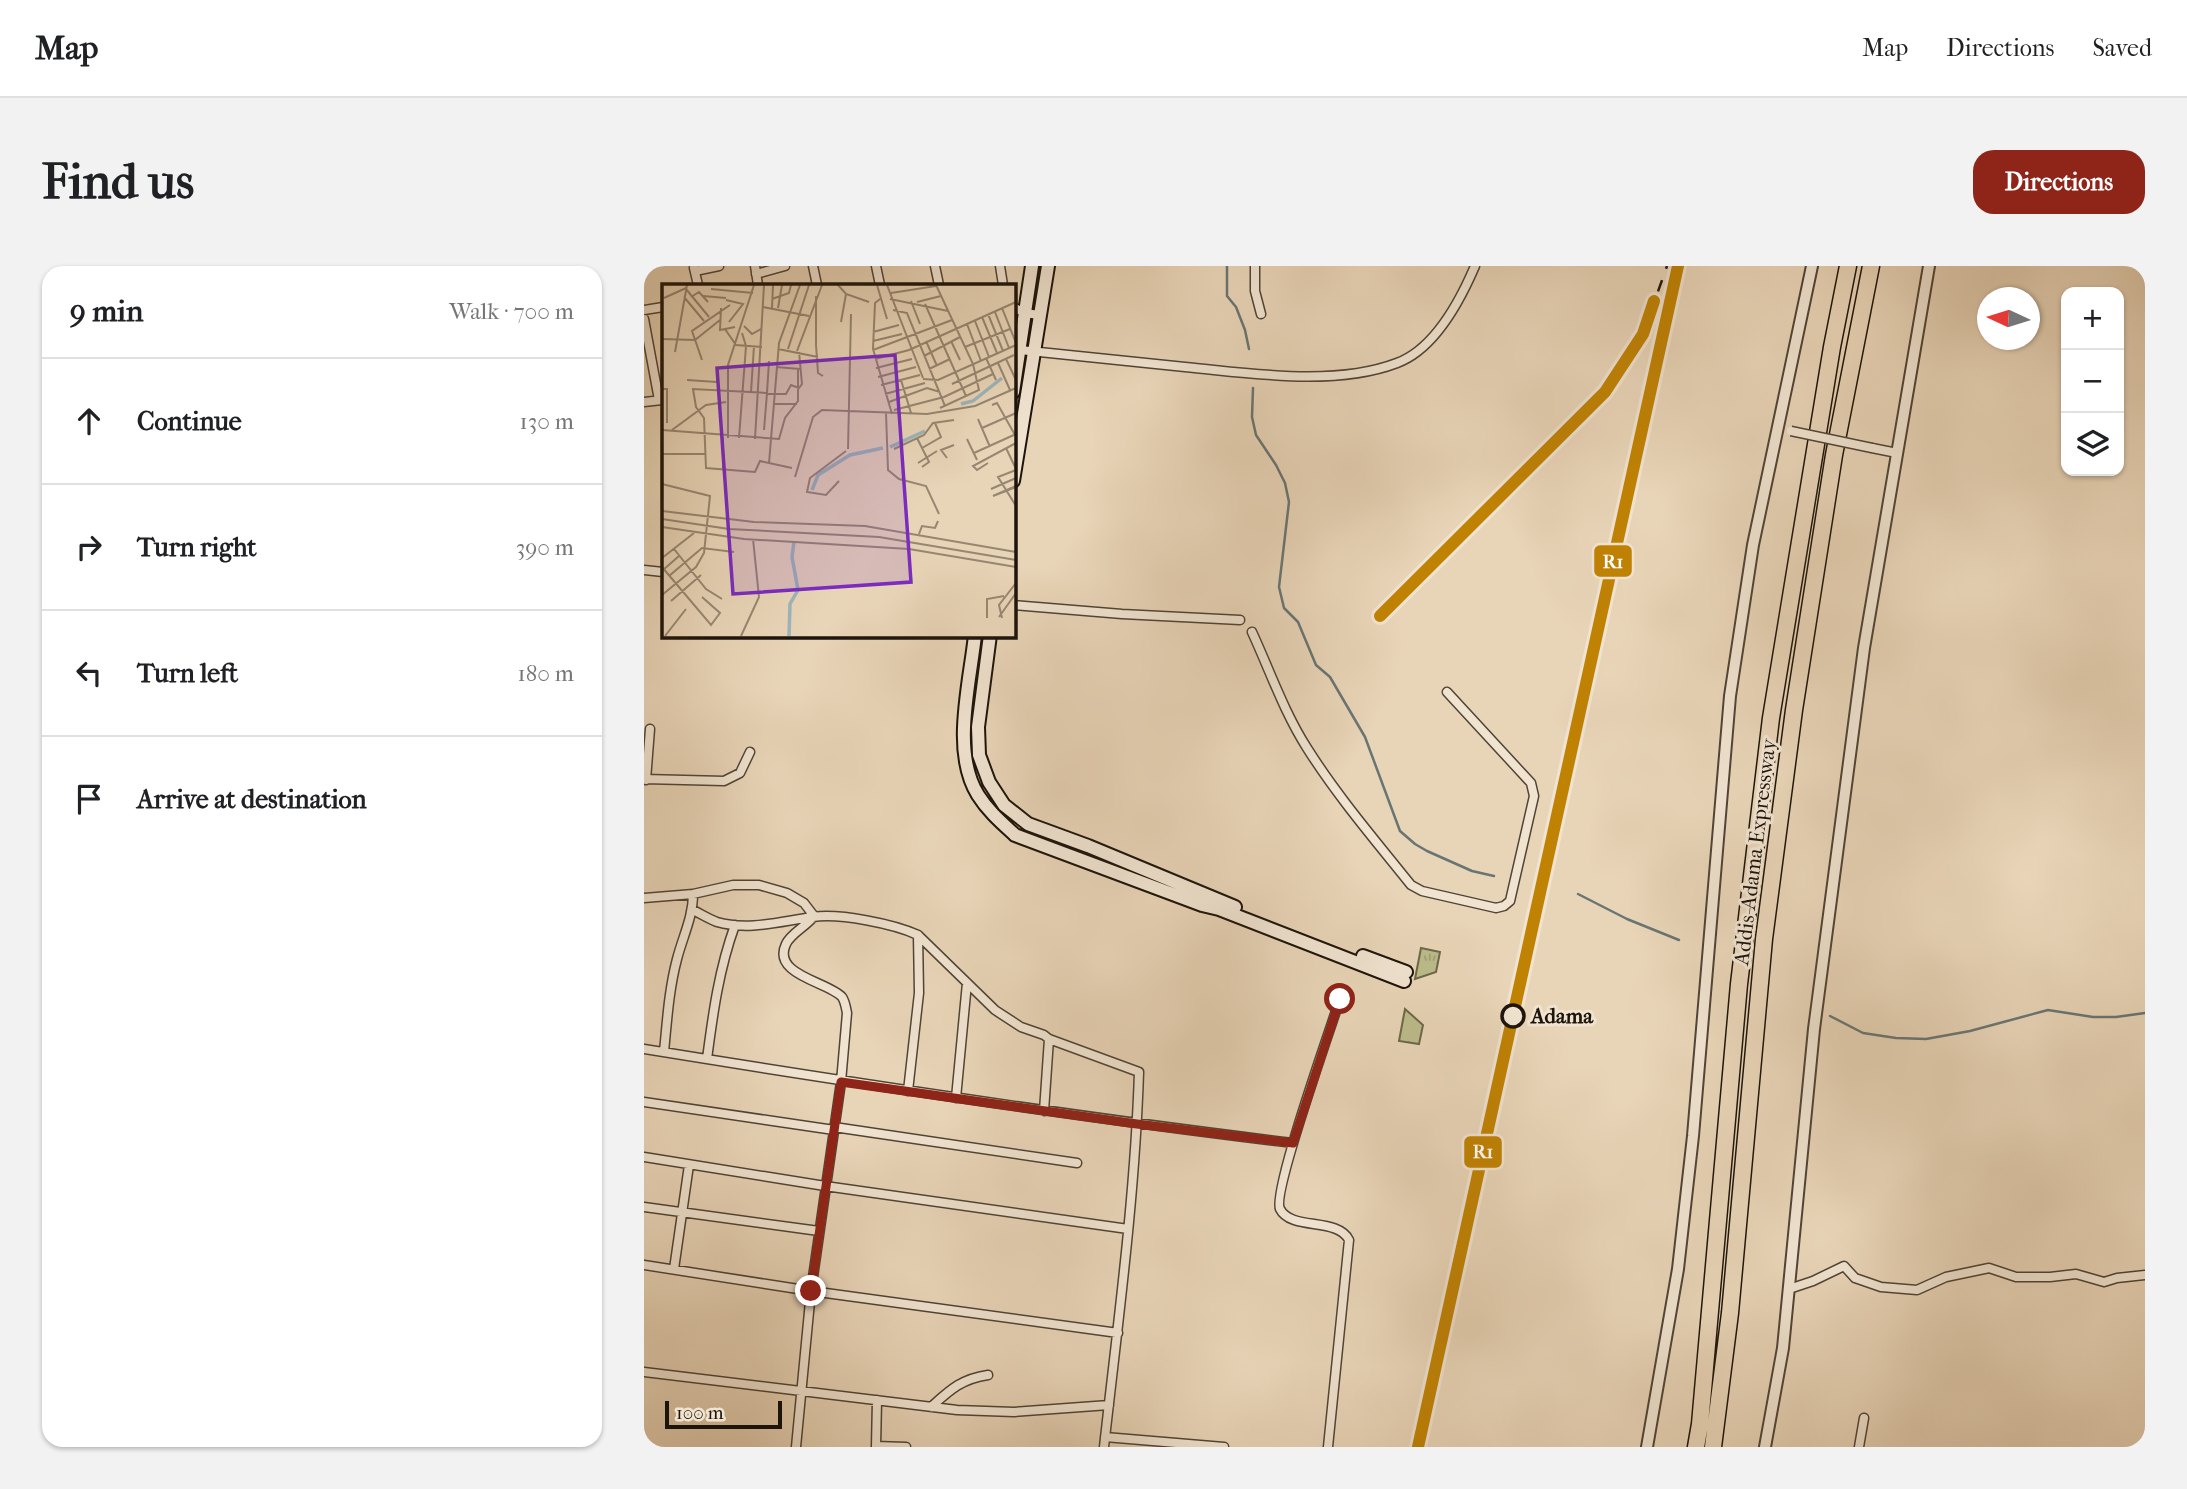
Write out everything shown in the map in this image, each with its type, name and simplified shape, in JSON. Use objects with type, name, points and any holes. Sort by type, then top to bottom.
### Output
[{"type":"highway","name":"Addis-Adama Expressway","points":[[1696,1447],[1739,984],[1771,718],[1832,347],[1848,266]]},
{"type":"highway","name":"Addis-Adama Expressway","points":[[1713,1447],[1730,1313],[1764,939],[1794,710],[1834,455],[1871,266]]},
{"type":"main road","points":[[1015,380],[1020,350],[1019,310],[1032,266]]},
{"type":"main road","points":[[1015,469],[1048,266]]},
{"type":"main road","points":[[975,637],[963,730],[968,775],[978,795],[1015,835],[1202,905],[1405,976],[1028,824],[1004,805],[989,782],[979,755],[978,727],[990,637]]},
{"type":"street","points":[[695,268],[719,266]]},
{"type":"street","points":[[755,270],[786,266]]},
{"type":"street","points":[[813,266],[817,284]]},
{"type":"street","points":[[876,266],[880,284]]},
{"type":"street","points":[[935,266],[939,284]]},
{"type":"street","points":[[1000,266],[1003,284]]},
{"type":"street","points":[[1255,266],[1255,291],[1261,314]]},
{"type":"street","points":[[1020,350],[1283,376],[1345,375],[1398,363],[1431,341],[1462,297],[1475,266]]},
{"type":"street","points":[[1647,1447],[1680,1256],[1694,1123],[1730,696],[1753,545],[1812,266]]},
{"type":"street","points":[[1765,1447],[1783,1348],[1815,1015],[1864,648],[1928,266]]},
{"type":"street","points":[[644,310],[662,307]]},
{"type":"street","points":[[1019,310],[1039,315]]},
{"type":"street","points":[[644,319],[661,400],[644,402]]},
{"type":"street","points":[[1777,428],[1897,453]]},
{"type":"street","points":[[644,570],[662,572]]},
{"type":"street","points":[[1015,605],[1241,620]]},
{"type":"street","points":[[1252,632],[1279,697],[1307,747],[1345,803],[1411,885],[1422,891],[1496,908],[1510,901],[1534,796],[1531,783],[1447,692]]},
{"type":"street","points":[[650,729],[645,780],[724,781],[740,773],[750,752]]},
{"type":"street","points":[[644,898],[693,894],[733,885],[759,885],[787,893],[804,903],[814,916]]},
{"type":"street","points":[[664,1052],[668,1005],[677,959],[693,910],[693,894]]},
{"type":"street","points":[[693,910],[716,922],[735,925],[769,924],[814,916],[903,928],[918,935],[1007,1019],[1049,1039],[1139,1072],[1128,1229],[1104,1447]]},
{"type":"street","points":[[796,1447],[811,1291],[841,1082],[847,1013],[842,997],[830,988],[798,974],[789,966],[784,954],[786,943],[814,916]]},
{"type":"street","points":[[707,1059],[715,995],[735,925]]},
{"type":"street","points":[[908,1091],[919,993],[918,935]]},
{"type":"street","points":[[956,1098],[967,983]]},
{"type":"street","points":[[1328,1447],[1349,1240],[1346,1233],[1337,1229],[1285,1215],[1278,1202],[1293,1143],[1340,999]]},
{"type":"street","points":[[1044,1111],[1049,1039]]},
{"type":"street","points":[[644,1049],[841,1082],[1293,1143]]},
{"type":"street","points":[[644,1102],[1077,1163]]},
{"type":"street","points":[[644,1157],[1128,1229]]},
{"type":"street","points":[[674,1269],[689,1164]]},
{"type":"street","points":[[644,1207],[819,1231]]},
{"type":"street","points":[[644,1265],[811,1291],[1118,1332]]},
{"type":"street","points":[[1789,1289],[1843,1266],[1855,1278],[1881,1287],[1917,1290],[1946,1277],[1989,1268],[2016,1277],[2076,1274],[2104,1282],[2145,1275]]},
{"type":"street","points":[[644,1373],[931,1407],[1014,1412],[1109,1405]]},
{"type":"street","points":[[931,1407],[954,1386],[976,1377],[988,1376]]},
{"type":"street","points":[[877,1400],[876,1446],[905,1447]]},
{"type":"street","points":[[1859,1447],[1864,1418]]},
{"type":"street","points":[[1105,1437],[1224,1447]]},
{"type":"green space","points":[[1421,948],[1440,952],[1436,972],[1415,979]]},
{"type":"green space","points":[[1405,1009],[1423,1025],[1419,1044],[1399,1041]]},
{"type":"waterway","points":[[1227,266],[1227,296],[1236,307],[1249,349]]},
{"type":"waterway","points":[[1253,388],[1252,417],[1256,435],[1285,483],[1289,502],[1279,587],[1284,608],[1298,622],[1316,665],[1330,677],[1365,737],[1400,831],[1427,851],[1472,871],[1494,876]]},
{"type":"waterway","points":[[1578,894],[1627,919],[1679,940]]},
{"type":"waterway","points":[[1830,1016],[1863,1033],[1926,1039],[1970,1031],[2048,1010],[2093,1017],[2145,1013]]},
{"type":"railway","points":[[1380,616],[1605,392],[1643,334],[1667,266]]},
{"type":"railway","points":[[1418,1447],[1642,430]]},
{"type":"transit line","name":"R1","points":[[1418,1447],[1678,266]]},
{"type":"transit line","name":"R1","points":[[1380,616],[1605,392],[1643,334],[1654,301]]},
{"type":"place","name":"Adama","points":[[1513,1016]]},
{"type":"route","points":[[811,1291],[841,1082],[1293,1143],[1340,999]]}]
